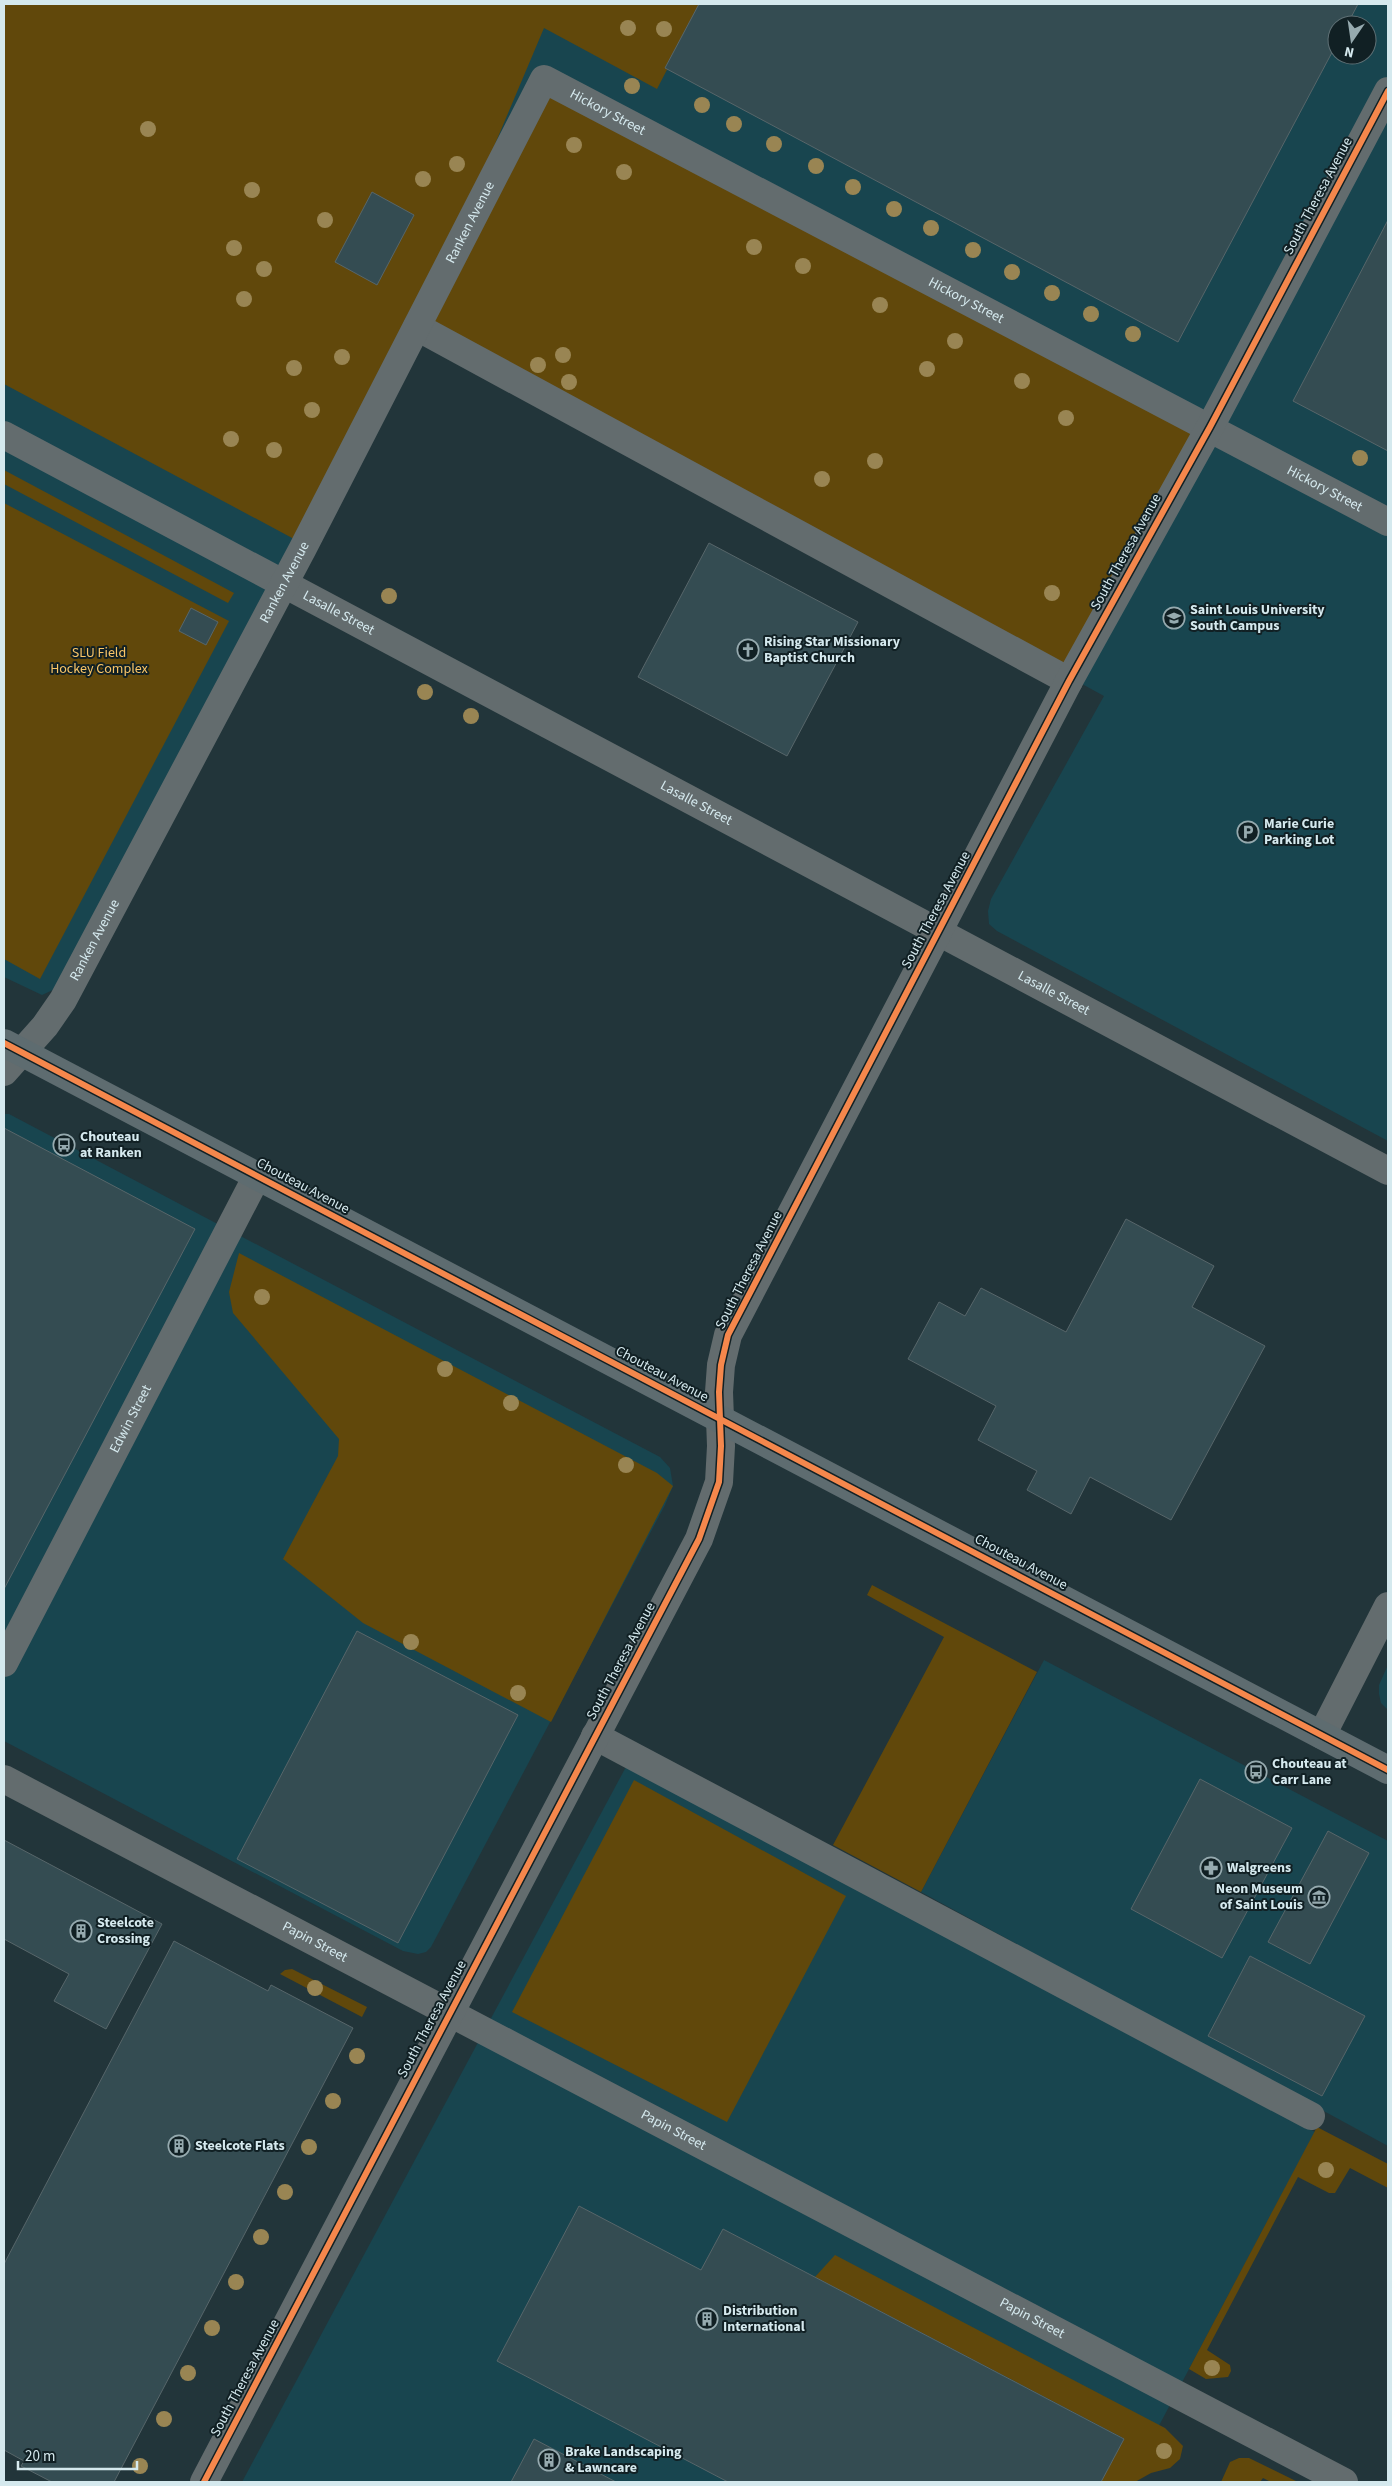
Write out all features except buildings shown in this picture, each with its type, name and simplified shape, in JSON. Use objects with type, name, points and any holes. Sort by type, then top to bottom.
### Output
[{"type":"main road","name":"Chouteau Avenue","points":[[13,1047],[1388,1770]]},
{"type":"street","name":"Ranken Avenue","points":[[4,1072],[13,1047],[63,1000],[284,584],[544,79]]},
{"type":"street","name":"Hickory Street","points":[[544,79],[1388,522]]},
{"type":"street","name":"South Theresa Avenue","points":[[204,2482],[699,1539],[719,1482],[721,1365],[728,1335],[1069,681],[1210,427],[1388,91]]},
{"type":"street","points":[[417,327],[1069,681]]},
{"type":"street","name":"Lasalle Street","points":[[4,435],[1388,1171]]},
{"type":"street","name":"Edwin Street","points":[[4,1663],[257,1176]]},
{"type":"street","points":[[1322,1735],[1388,1606]]},
{"type":"street","points":[[595,1736],[1311,2116]]},
{"type":"street","name":"Papin Street","points":[[4,1778],[1344,2482]]},
{"type":"shaded area","name":"Saint Louis University South Campus","points":[[4,4],[1388,4],[1388,1141],[997,931],[989,924],[988,911],[991,899],[1104,696],[407,316],[294,539],[57,988],[42,995],[4,977]]},
{"type":"shaded area","points":[[4,1114],[9,1114],[660,1457],[670,1468],[673,1486],[665,1505],[431,1947],[426,1952],[418,1954],[403,1951],[4,1741]]},
{"type":"shaded area","points":[[1044,1660],[1388,1841],[1388,2146],[921,1892]]},
{"type":"shaded area","points":[[1388,1665],[1388,1710],[1381,1703],[1379,1685]]},
{"type":"shaded area","points":[[627,1765],[1315,2132],[1129,2482],[242,2482]]},
{"type":"green space","points":[[4,4],[701,4],[657,89],[544,28],[490,156],[294,539],[4,384]]},
{"type":"green space","points":[[544,79],[1210,427],[1069,681],[417,327]]},
{"type":"green space","points":[[4,470],[234,593],[228,603],[4,484]]},
{"type":"green space","name":"SLU Field Hockey Complex","points":[[4,503],[229,621],[40,979],[4,959]]},
{"type":"green space","points":[[239,1253],[657,1473],[673,1486],[551,1722],[363,1623],[283,1559],[338,1456],[339,1439],[233,1313],[229,1292]]},
{"type":"green space","points":[[872,1585],[1037,1672],[921,1892],[833,1845],[944,1637],[867,1595]]},
{"type":"green space","points":[[634,1780],[846,1896],[727,2122],[512,2012]]},
{"type":"green space","points":[[292,1969],[367,2007],[362,2017],[280,1974],[285,1970]]},
{"type":"green space","points":[[1317,2127],[1388,2164],[1388,2188],[1350,2168],[1335,2193],[1329,2193],[1298,2177],[1207,2350],[1230,2365],[1231,2371],[1228,2377],[1206,2379],[1189,2369]]},
{"type":"green space","points":[[835,2255],[1165,2428],[1183,2446],[1180,2459],[1170,2468],[1151,2473],[1135,2482],[1101,2482],[1123,2438],[815,2277]]},
{"type":"green space","points":[[1239,2458],[1249,2458],[1298,2482],[1271,2482],[1263,2478],[1260,2482],[1221,2482],[1230,2462]]},
{"type":"cycle path","points":[[204,2482],[699,1539],[719,1482],[721,1446],[719,1392],[721,1365],[728,1335],[1069,681],[1210,427],[1388,91]]},
{"type":"cycle path","points":[[4,1043],[1388,1770]]},
{"type":"place","name":"Saint Louis University South Campus","points":[[1174,618]]},
{"type":"place","name":"Rising Star Missionary Baptist Church","points":[[748,650]]},
{"type":"place","name":"Marie Curie Parking Lot","points":[[1248,832]]},
{"type":"place","name":"Chouteau at Ranken","points":[[64,1145]]},
{"type":"place","name":"Chouteau at Carr Lane","points":[[1256,1772]]},
{"type":"place","name":"Walgreens","points":[[1211,1868]]},
{"type":"place","name":"Neon Museum of Saint Louis","points":[[1319,1897]]},
{"type":"place","name":"Steelcote Crossing","points":[[81,1931]]},
{"type":"place","name":"Steelcote Flats","points":[[179,2146]]},
{"type":"place","name":"Distribution International","points":[[707,2319]]},
{"type":"place","name":"Brake Landscaping & Lawncare","points":[[549,2460]]}]
